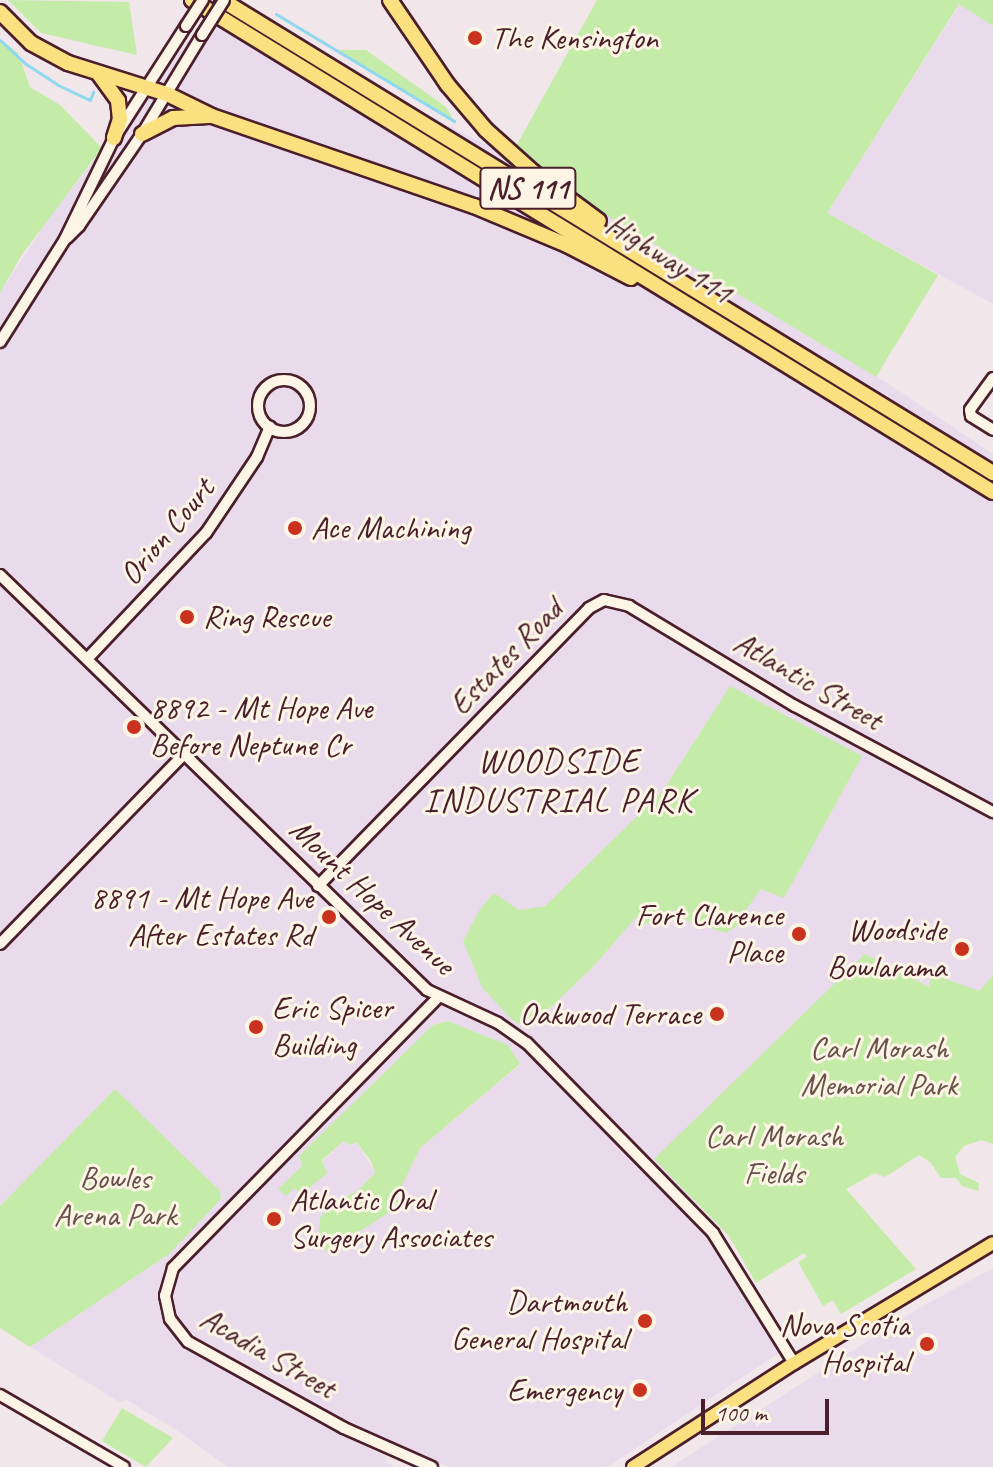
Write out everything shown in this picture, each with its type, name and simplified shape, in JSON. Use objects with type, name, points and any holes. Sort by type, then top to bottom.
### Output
[{"type":"highway","name":"Highway 111","points":[[192,0],[993,492]]},
{"type":"highway","name":"Highway 111","points":[[223,0],[993,473]]},
{"type":"highway","points":[[390,0],[459,99],[516,159],[586,212],[833,375]]},
{"type":"highway","points":[[0,12],[43,51],[167,94],[212,116],[529,228],[691,309],[719,328],[737,334]]},
{"type":"highway","points":[[98,72],[118,101],[120,119],[114,138]]},
{"type":"highway","points":[[142,134],[173,118],[212,116]]},
{"type":"main road","points":[[633,1467],[794,1363],[993,1243]]},
{"type":"street","points":[[0,342],[65,239],[114,138],[203,0]]},
{"type":"street","points":[[65,239],[79,226],[142,134],[223,0]]},
{"type":"street","points":[[993,378],[970,410],[971,416],[993,430]]},
{"type":"street","points":[[275,380],[294,381],[308,396],[308,416],[294,430],[276,432],[270,427],[258,415],[260,393],[275,380]]},
{"type":"street","name":"Orion Court","points":[[88,658],[206,533],[257,457],[270,427]]},
{"type":"street","name":"Mount Hope Avenue","points":[[0,575],[409,974],[438,997],[519,1035],[698,1217],[733,1261],[794,1363]]},
{"type":"street","name":"Atlantic Street","points":[[597,602],[612,600],[629,606],[795,706],[993,812]]},
{"type":"street","name":"Estates Road","points":[[318,886],[597,602]]},
{"type":"street","points":[[0,944],[184,754]]},
{"type":"street","name":"Acadia Street","points":[[432,1467],[344,1428],[188,1342],[173,1324],[165,1296],[173,1268],[438,997]]},
{"type":"street","points":[[0,1395],[124,1467]]},
{"type":"shaded area","points":[[960,4],[993,26],[993,304],[827,213]]},
{"type":"shaded area","points":[[216,6],[510,157],[892,386],[993,454],[993,1005],[655,1160],[701,1203],[689,1212],[745,1290],[782,1351],[607,1467],[449,1467],[365,1430],[350,1439],[386,1457],[385,1462],[396,1467],[228,1467],[127,1400],[119,1402],[30,1347],[169,1254],[222,1195],[115,1089],[0,1206],[0,293],[51,215]],"holes":[[[730,686],[761,888],[726,933],[688,921],[673,910],[644,925],[637,916],[629,921],[593,967],[529,1028],[519,910],[545,906],[662,792]],[[448,1021],[508,1045],[520,1065],[420,1148],[396,1196],[328,1253],[331,1205],[357,1191],[375,1173],[356,1142],[345,1140],[295,1188],[302,1166]]]},
{"type":"shaded area","name":"Nova Scotia Hospital","points":[[993,1268],[993,1467],[671,1467],[916,1310]]},
{"type":"green space","points":[[8,0],[129,2],[137,55],[41,33]]},
{"type":"green space","points":[[597,0],[993,0],[993,26],[959,4],[827,213],[938,275],[876,377],[510,157]]},
{"type":"green space","points":[[0,39],[18,53],[30,87],[60,105],[102,148],[21,256],[0,293]]},
{"type":"green space","points":[[334,50],[366,50],[446,107],[454,121]]},
{"type":"green space","points":[[730,686],[862,756],[784,898],[761,889],[743,914],[743,922],[726,933],[688,921],[673,910],[643,925],[636,917],[593,967],[529,1028],[512,1020],[482,987],[463,941],[480,909],[494,893],[519,910],[545,906],[662,792]]},
{"type":"green space","name":"Carl Morash Memorial Park","points":[[865,954],[929,987],[930,973],[979,991],[993,975],[993,1144],[981,1140],[964,1146],[955,1157],[960,1174],[979,1183],[978,1191],[962,1186],[956,1178],[941,1178],[930,1162],[919,1155],[885,1177],[875,1173],[846,1189],[916,1269],[841,1314],[833,1300],[823,1306],[798,1262],[807,1257],[804,1253],[756,1283],[729,1236],[654,1159]]},
{"type":"green space","points":[[448,1021],[508,1045],[520,1064],[420,1148],[397,1196],[400,1205],[327,1253],[318,1238],[320,1218],[331,1205],[357,1191],[375,1173],[371,1161],[356,1142],[351,1145],[344,1141],[322,1160],[327,1173],[301,1195],[295,1188],[286,1196],[278,1189],[302,1166],[299,1156],[433,1025]]},
{"type":"green space","name":"Bowles Arena Park","points":[[115,1089],[220,1191],[221,1199],[169,1254],[30,1347],[0,1328],[0,1206]]},
{"type":"green space","points":[[122,1408],[173,1438],[146,1467],[102,1441]]},
{"type":"waterway","points":[[276,14],[454,121]]},
{"type":"waterway","points":[[0,40],[26,64],[58,85],[90,100],[93,92]]},
{"type":"place","name":"The Kensington","points":[[475,38]]},
{"type":"place","name":"Ace Machining","points":[[295,528]]},
{"type":"place","name":"Ring Rescue","points":[[187,617]]},
{"type":"place","name":"8892 - Mt Hope Ave Before Neptune Cr","points":[[134,727]]},
{"type":"place","name":"8891 - Mt Hope Ave After Estates Rd","points":[[329,917]]},
{"type":"place","name":"Fort Clarence Place","points":[[799,934]]},
{"type":"place","name":"Woodside Bowlarama","points":[[962,949]]},
{"type":"place","name":"Oakwood Terrace","points":[[717,1014]]},
{"type":"place","name":"Eric Spicer Building","points":[[256,1027]]},
{"type":"place","name":"Atlantic Oral Surgery Associates","points":[[274,1219]]},
{"type":"place","name":"Dartmouth General Hospital","points":[[645,1321]]},
{"type":"place","name":"Nova Scotia Hospital","points":[[927,1344]]},
{"type":"place","name":"Emergency","points":[[640,1390]]},
{"type":"district","name":"WOODSIDE INDUSTRIAL PARK","points":[[559,780]]},
{"type":"park label","name":"Carl Morash Fields","points":[[774,1156]]}]
